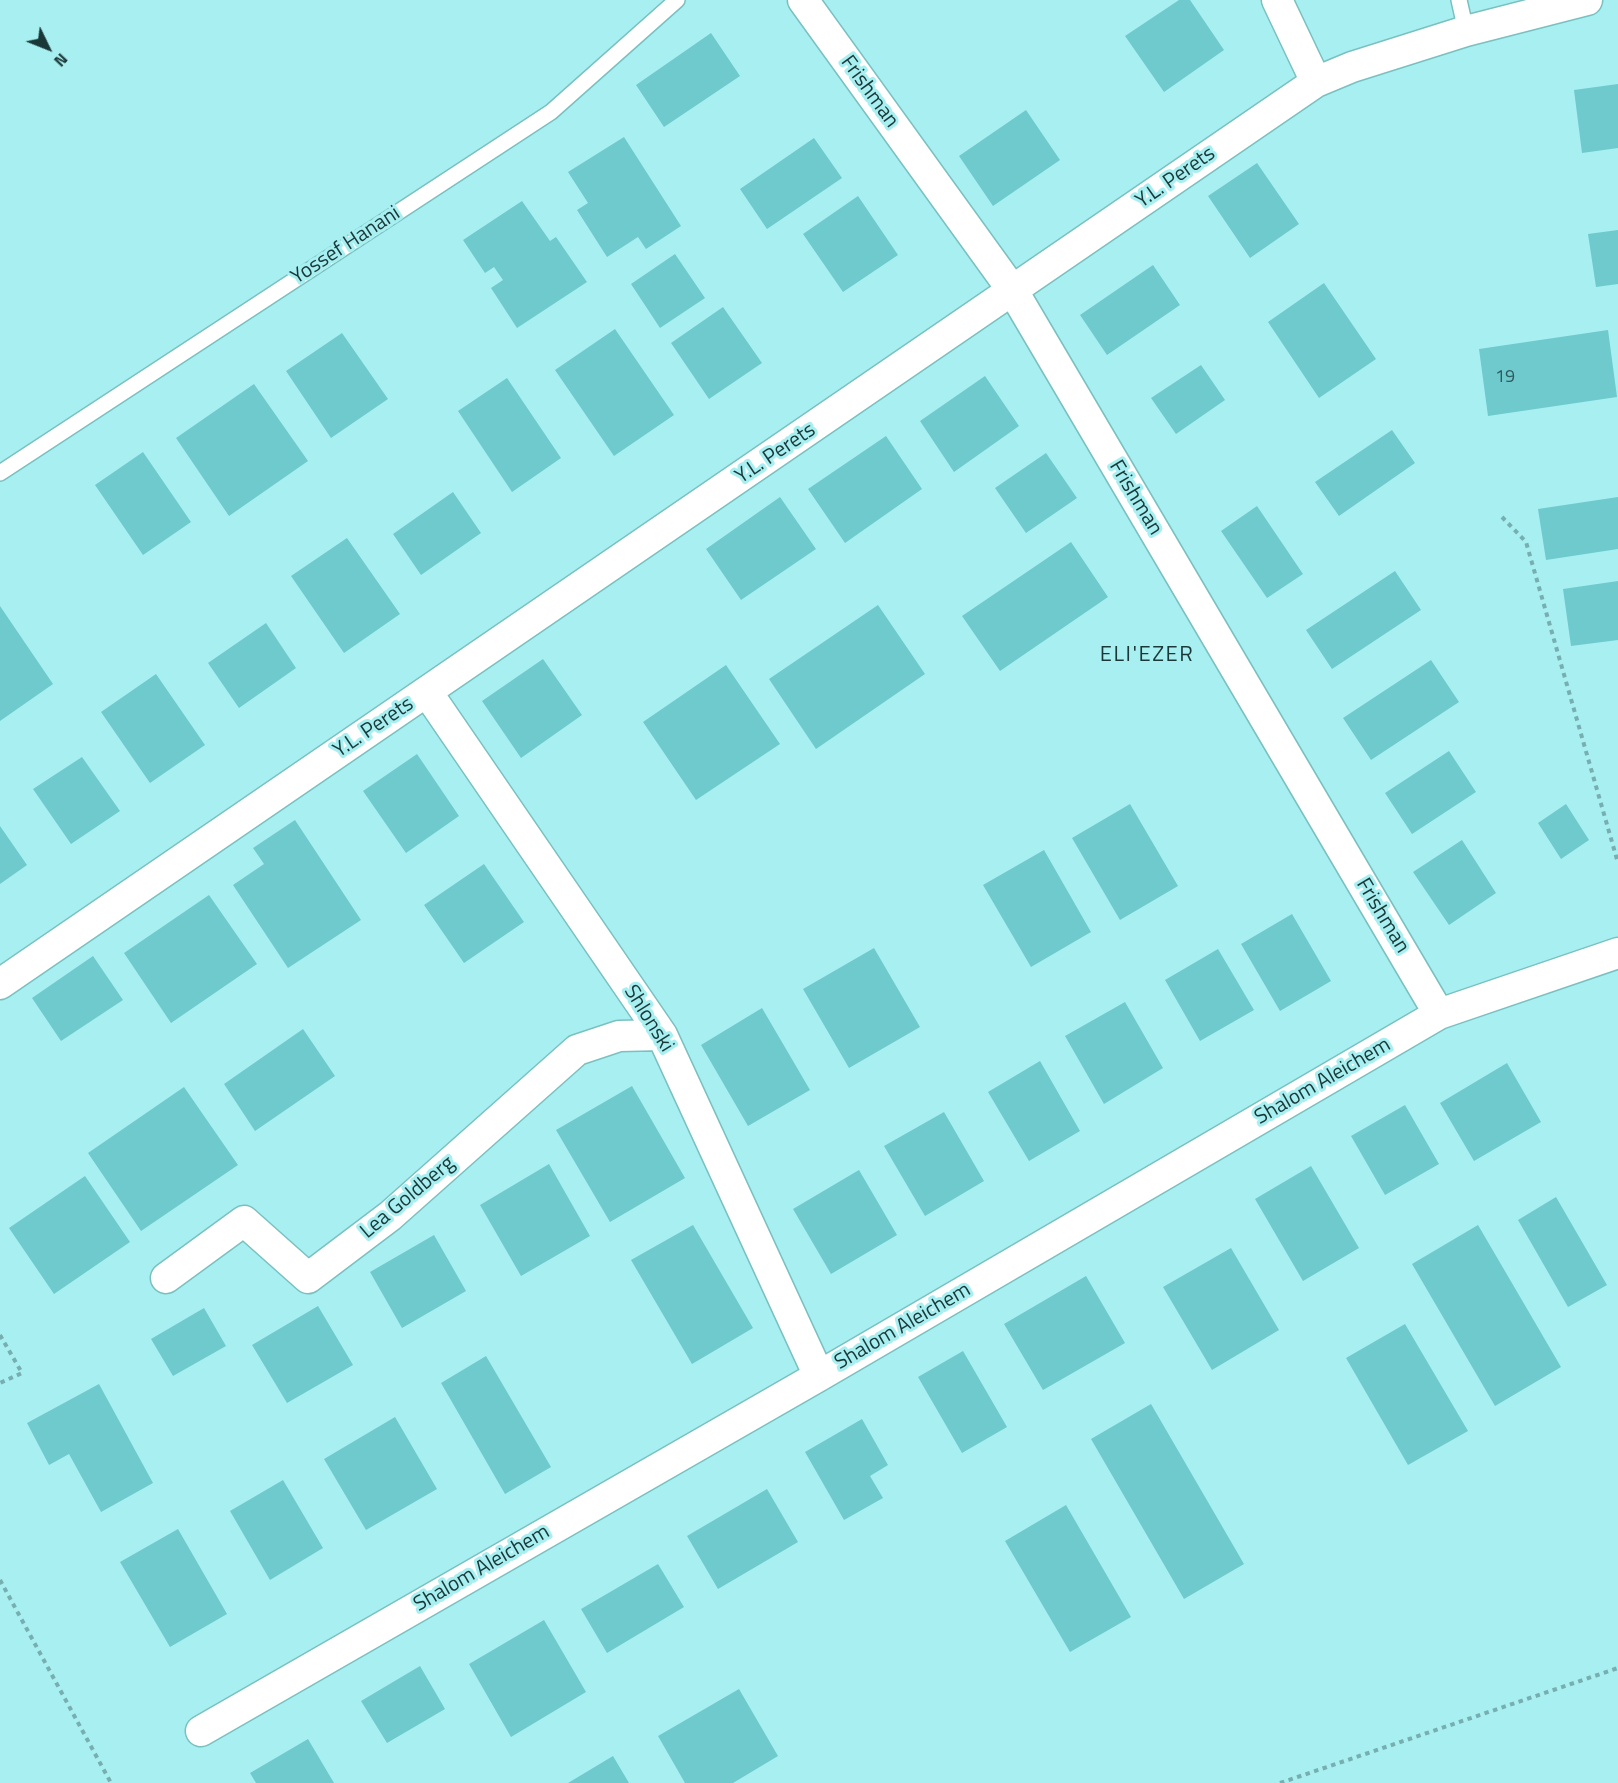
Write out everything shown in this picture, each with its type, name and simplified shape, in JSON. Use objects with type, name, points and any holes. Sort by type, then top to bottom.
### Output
[{"type":"street","name":"Frishman","points":[[803,0],[1013,291],[1439,1014]]},
{"type":"street","points":[[1277,0],[1316,82]]},
{"type":"street","name":"Y.L. Perets","points":[[0,984],[1316,82],[1352,67],[1466,31],[1587,0]]},
{"type":"street","name":"Shlonski","points":[[427,692],[662,1035],[819,1376]]},
{"type":"street","name":"Shalom Aleichem","points":[[201,1731],[819,1376],[1439,1014],[1618,953]]},
{"type":"street","name":"Lea Goldberg","points":[[166,1278],[244,1221],[308,1278],[390,1216],[577,1050],[619,1036],[662,1035]]},
{"type":"lane","name":"Yossef Hanani","points":[[0,473],[551,112],[677,0]]},
{"type":"lane","points":[[1459,0],[1466,31]]},
{"type":"path","points":[[1502,517],[1526,542],[1618,863]]},
{"type":"path","points":[[0,1335],[22,1373],[0,1383]]},
{"type":"path","points":[[0,1580],[111,1783]]},
{"type":"path","points":[[1280,1783],[1618,1668]]},
{"type":"building","points":[[1179,0],[1190,0],[1224,50],[1164,92],[1125,36]]},
{"type":"building","points":[[711,33],[740,76],[664,127],[636,85]]},
{"type":"building","points":[[1618,84],[1618,148],[1582,153],[1574,90]]},
{"type":"building","points":[[1026,110],[1060,160],[993,206],[959,156]]},
{"type":"building","points":[[624,137],[681,226],[646,249],[638,237],[607,257],[577,210],[588,203],[568,172]]},
{"type":"building","points":[[814,138],[842,178],[767,229],[740,189]]},
{"type":"building","points":[[1257,163],[1299,224],[1250,258],[1208,196]]},
{"type":"building","points":[[858,196],[898,255],[843,292],[803,234]]},
{"type":"building","points":[[522,201],[550,241],[556,237],[587,282],[517,328],[491,288],[503,280],[494,267],[485,273],[463,240]]},
{"type":"building","points":[[1618,230],[1618,284],[1596,287],[1588,234]]},
{"type":"building","points":[[675,254],[705,298],[660,328],[631,284]]},
{"type":"building","points":[[1153,265],[1180,305],[1107,355],[1080,315]]},
{"type":"building","points":[[1324,283],[1376,359],[1319,398],[1268,322]]},
{"type":"building","points":[[723,307],[762,363],[709,399],[671,343]]},
{"type":"building","points":[[615,329],[674,415],[614,456],[555,370]]},
{"type":"building","points":[[1608,330],[1617,397],[1488,416],[1479,349]]},
{"type":"building","points":[[342,333],[388,399],[331,438],[286,371]]},
{"type":"building","points":[[1201,365],[1225,400],[1176,434],[1151,398]]},
{"type":"building","points":[[985,376],[1019,426],[954,472],[920,421]]},
{"type":"building","points":[[507,378],[561,458],[512,492],[458,411]]},
{"type":"building","points":[[254,384],[308,461],[229,516],[176,438]]},
{"type":"building","points":[[1392,430],[1415,463],[1339,516],[1315,482]]},
{"type":"building","points":[[886,436],[922,489],[845,543],[808,489]]},
{"type":"building","points":[[143,452],[191,522],[143,555],[95,485]]},
{"type":"building","points":[[1046,453],[1077,498],[1026,533],[995,488]]},
{"type":"building","points":[[453,492],[481,533],[421,575],[393,534]]},
{"type":"building","points":[[780,497],[816,549],[741,600],[706,549]]},
{"type":"building","points":[[1618,497],[1618,549],[1546,560],[1538,509]]},
{"type":"building","points":[[1257,506],[1303,574],[1267,598],[1221,531]]},
{"type":"building","points":[[347,538],[400,614],[344,653],[291,576]]},
{"type":"building","points":[[1071,542],[1108,597],[1000,671],[962,616]]},
{"type":"building","points":[[1395,571],[1421,610],[1332,669],[1306,630]]},
{"type":"building","points":[[1618,581],[1618,640],[1571,646],[1563,589]]},
{"type":"building","points":[[878,605],[925,674],[816,749],[769,679]]},
{"type":"building","points":[[0,606],[53,684],[0,721]]},
{"type":"building","points":[[266,623],[296,668],[239,708],[208,663]]},
{"type":"building","points":[[543,659],[582,715],[521,758],[482,701]]},
{"type":"building","points":[[1431,660],[1459,702],[1371,760],[1343,718]]},
{"type":"building","points":[[726,665],[780,744],[696,800],[643,722]]},
{"type":"building","points":[[156,674],[205,745],[150,783],[101,712]]},
{"type":"building","points":[[1449,751],[1476,792],[1412,834],[1385,793]]},
{"type":"building","points":[[417,754],[459,816],[406,853],[363,791]]},
{"type":"building","points":[[82,757],[120,811],[71,844],[33,789]]},
{"type":"building","points":[[1130,804],[1178,886],[1120,920],[1072,838]]},
{"type":"building","points":[[1566,804],[1589,840],[1561,859],[1538,823]]},
{"type":"building","points":[[295,820],[361,920],[288,968],[233,885],[264,864],[253,848]]},
{"type":"building","points":[[0,826],[27,865],[0,884]]},
{"type":"building","points":[[1462,840],[1496,893],[1449,925],[1413,872]]},
{"type":"building","points":[[1044,850],[1091,932],[1031,967],[983,885]]},
{"type":"building","points":[[484,864],[524,922],[464,963],[424,905]]},
{"type":"building","points":[[209,895],[257,964],[171,1023],[124,953]]},
{"type":"building","points":[[1292,914],[1331,981],[1280,1011],[1241,944]]},
{"type":"building","points":[[874,948],[920,1027],[849,1068],[803,989]]},
{"type":"building","points":[[1218,949],[1254,1010],[1200,1041],[1165,980]]},
{"type":"building","points":[[93,956],[123,1000],[61,1041],[32,998]]},
{"type":"building","points":[[1125,1002],[1163,1068],[1104,1104],[1065,1036]]},
{"type":"building","points":[[762,1008],[810,1090],[748,1126],[701,1045]]},
{"type":"building","points":[[303,1029],[335,1076],[255,1131],[224,1084]]},
{"type":"building","points":[[1040,1061],[1080,1131],[1029,1161],[988,1092]]},
{"type":"building","points":[[1507,1063],[1541,1122],[1474,1161],[1440,1103]]},
{"type":"building","points":[[632,1086],[685,1178],[610,1222],[556,1130]]},
{"type":"building","points":[[184,1087],[238,1165],[141,1231],[88,1153]]},
{"type":"building","points":[[1405,1105],[1439,1164],[1385,1195],[1351,1136]]},
{"type":"building","points":[[944,1112],[984,1181],[925,1216],[884,1146]]},
{"type":"building","points":[[549,1164],[590,1236],[521,1276],[480,1205]]},
{"type":"building","points":[[1311,1166],[1359,1248],[1303,1281],[1255,1199]]},
{"type":"building","points":[[859,1170],[897,1235],[831,1274],[793,1209]]},
{"type":"building","points":[[85,1176],[130,1242],[54,1294],[9,1228]]},
{"type":"building","points":[[1556,1197],[1607,1285],[1568,1307],[1518,1220]]},
{"type":"building","points":[[693,1225],[753,1328],[692,1364],[631,1260]]},
{"type":"building","points":[[1478,1225],[1561,1367],[1495,1406],[1412,1264]]},
{"type":"building","points":[[434,1235],[466,1291],[402,1328],[370,1272]]},
{"type":"building","points":[[1231,1248],[1279,1330],[1212,1370],[1163,1287]]},
{"type":"building","points":[[1086,1276],[1125,1343],[1043,1390],[1004,1324]]},
{"type":"building","points":[[318,1306],[353,1365],[287,1403],[252,1345]]},
{"type":"building","points":[[204,1308],[226,1346],[173,1376],[151,1339]]},
{"type":"building","points":[[1405,1324],[1468,1431],[1408,1465],[1346,1358]]},
{"type":"building","points":[[963,1351],[1007,1427],[962,1453],[918,1377]]},
{"type":"building","points":[[486,1356],[551,1467],[505,1494],[441,1383]]},
{"type":"building","points":[[99,1384],[153,1483],[101,1512],[69,1454],[49,1465],[27,1423]]},
{"type":"building","points":[[1151,1404],[1244,1564],[1184,1599],[1091,1439]]},
{"type":"building","points":[[395,1417],[437,1489],[366,1530],[324,1459]]},
{"type":"building","points":[[862,1419],[888,1465],[870,1476],[883,1498],[844,1520],[805,1452]]},
{"type":"building","points":[[283,1480],[323,1548],[270,1580],[230,1511]]},
{"type":"building","points":[[767,1489],[798,1542],[718,1589],[687,1536]]},
{"type":"building","points":[[1066,1505],[1131,1617],[1070,1652],[1005,1541]]},
{"type":"building","points":[[178,1529],[227,1614],[170,1647],[120,1562]]},
{"type":"building","points":[[658,1564],[684,1607],[607,1653],[581,1609]]},
{"type":"building","points":[[544,1620],[586,1692],[511,1737],[469,1664]]},
{"type":"building","points":[[420,1666],[445,1709],[387,1743],[361,1701]]},
{"type":"building","points":[[739,1689],[778,1756],[733,1783],[685,1783],[658,1736]]},
{"type":"building","points":[[308,1739],[334,1783],[256,1783],[250,1773]]},
{"type":"building","points":[[613,1756],[629,1783],[568,1783]]},
{"type":"district","name":"ELI'EZER","points":[[1147,656]]}]
